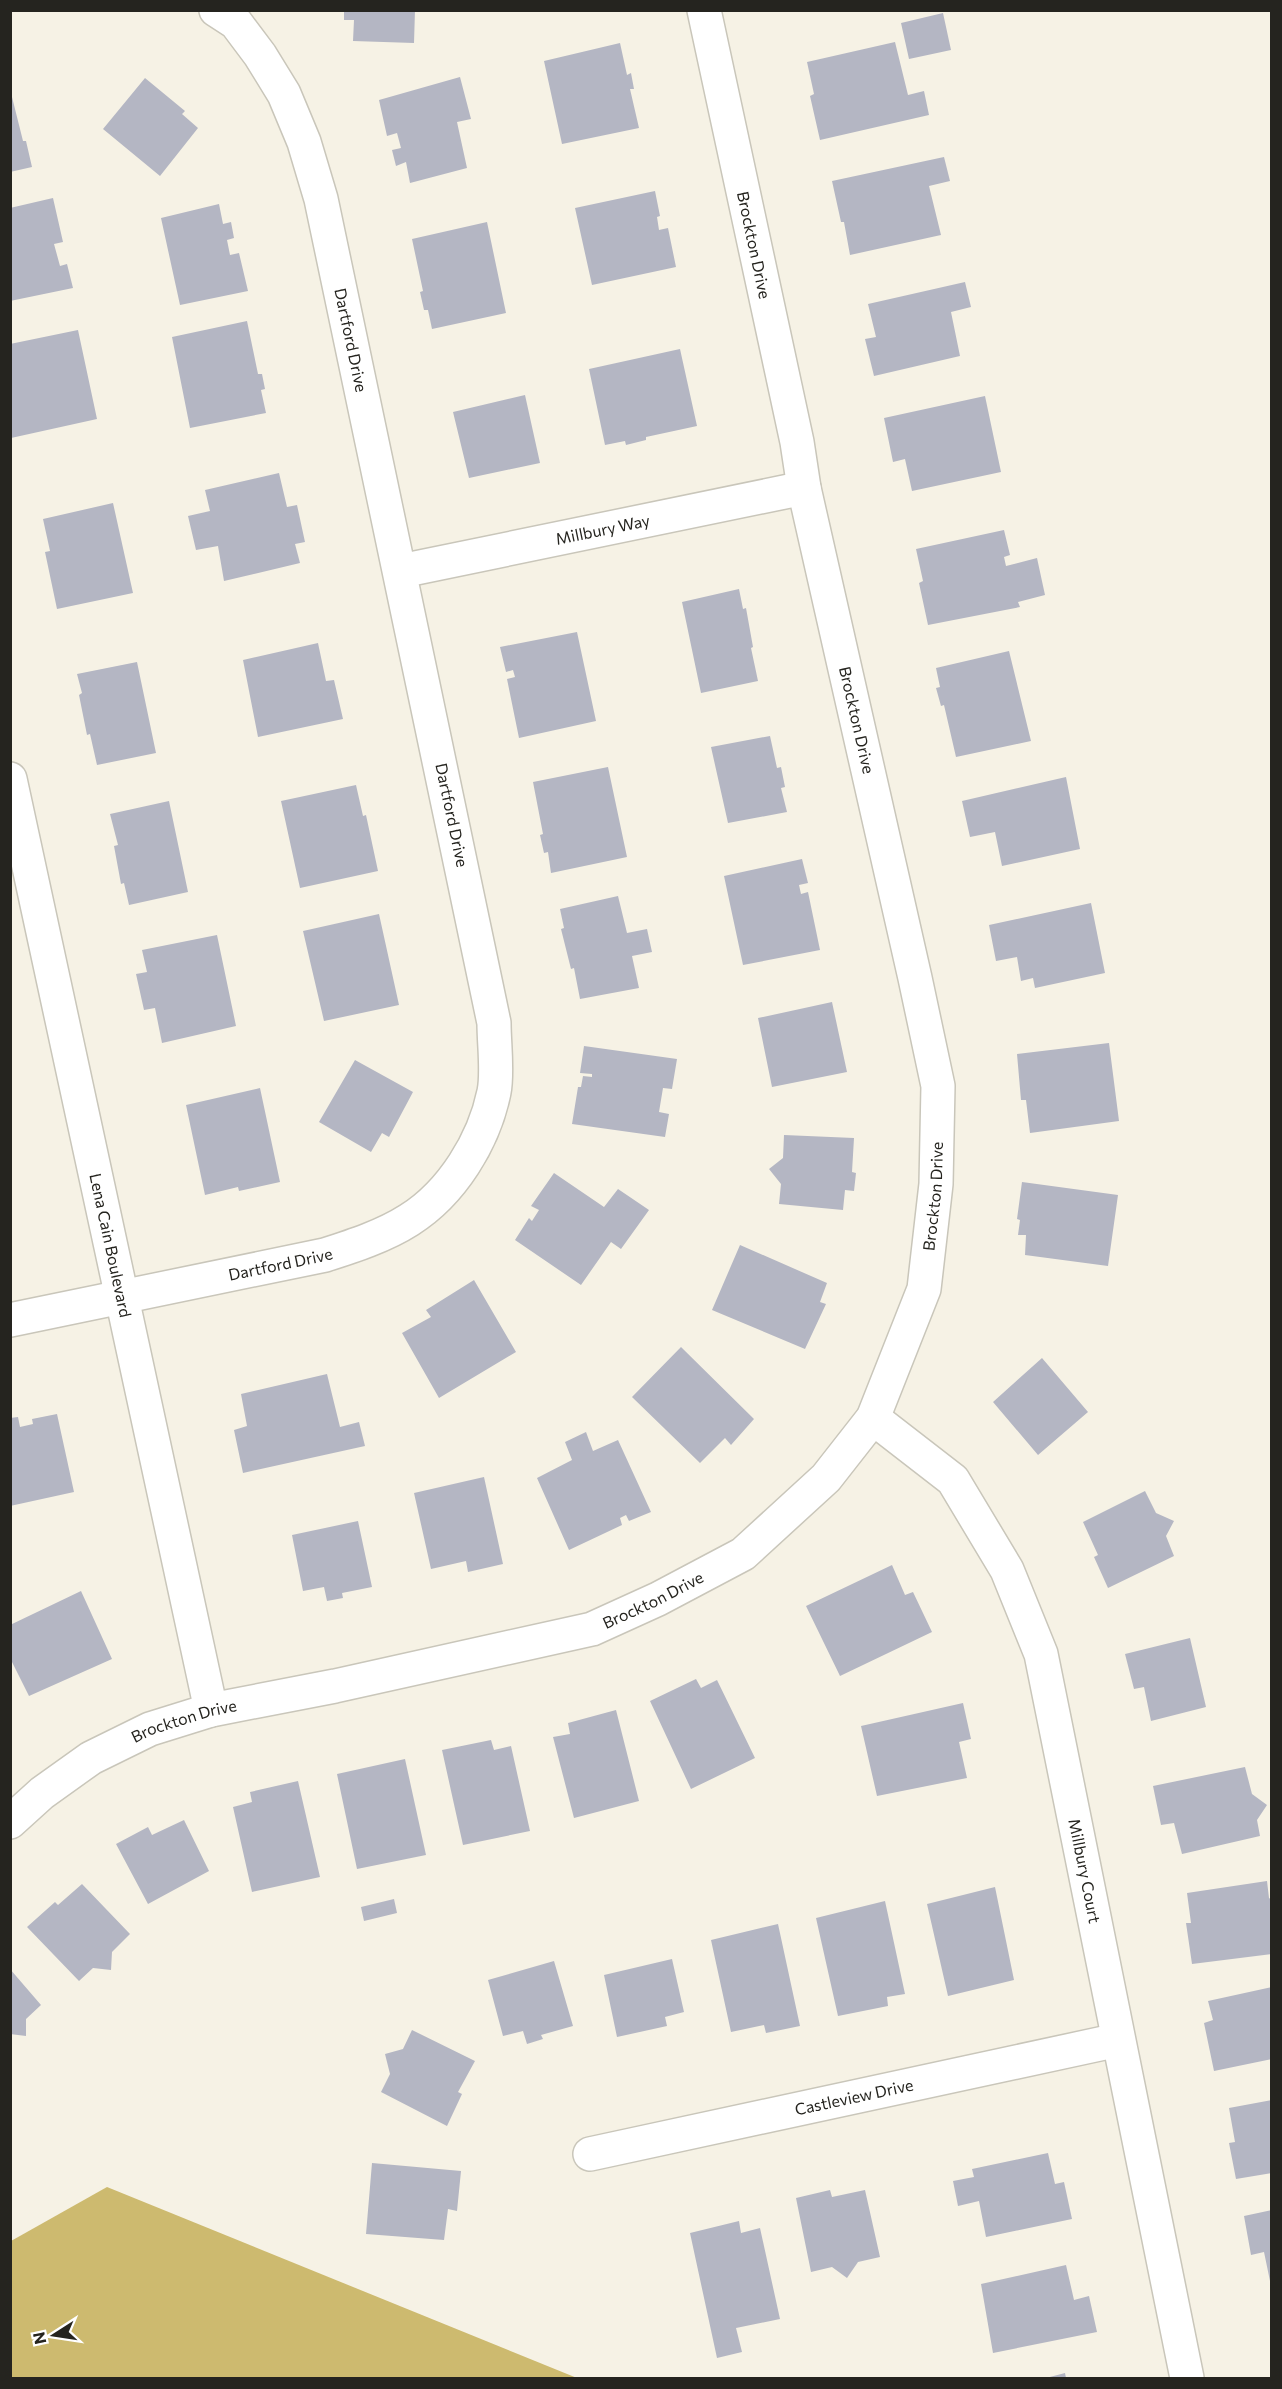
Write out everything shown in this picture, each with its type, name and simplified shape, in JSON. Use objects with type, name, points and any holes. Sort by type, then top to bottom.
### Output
[{"type":"street","name":"Dartford Drive","points":[[10,1320],[325,1255],[362,1243],[410,1220],[444,1190],[480,1138],[495,1091],[494,1023],[401,571],[321,199],[304,142],[284,94],[260,55],[236,23],[216,10]]},
{"type":"street","name":"Brockton Drive","points":[[10,1822],[42,1793],[91,1758],[150,1729],[211,1710],[520,1647],[592,1629],[658,1599],[743,1554],[826,1478],[873,1418],[924,1289],[936,1184],[938,1086],[804,488],[797,442],[704,10]]},
{"type":"street","name":"Millbury Way","points":[[401,571],[804,488]]},
{"type":"street","name":"Lena Cain Boulevard","points":[[10,779],[211,1710]]},
{"type":"street","name":"Millbury Court","points":[[873,1418],[953,1480],[1007,1570],[1041,1654],[1187,2379]]},
{"type":"street","name":"Castleview Drive","points":[[590,2154],[1118,2040]]},
{"type":"shaded area","points":[[107,2187],[577,2378],[11,2378],[11,2241]]},
{"type":"building","points":[[344,10],[415,10],[414,43],[353,41],[354,20],[344,20]]},
{"type":"building","points":[[943,13],[951,50],[909,59],[901,23]]},
{"type":"building","points":[[895,42],[908,95],[924,91],[929,115],[820,140],[810,96],[814,94],[807,62]]},
{"type":"building","points":[[620,43],[627,75],[631,73],[634,89],[630,89],[639,128],[562,144],[544,61]]},
{"type":"building","points":[[460,77],[471,119],[457,122],[467,168],[410,183],[406,162],[396,166],[392,150],[401,148],[397,133],[387,136],[379,100]]},
{"type":"building","points":[[145,78],[185,111],[182,114],[198,128],[160,176],[103,129]]},
{"type":"building","points":[[10,89],[32,167],[10,172]]},
{"type":"building","points":[[944,157],[950,181],[929,186],[941,235],[850,255],[844,222],[841,222],[832,181]]},
{"type":"building","points":[[655,191],[660,216],[657,217],[659,230],[668,228],[676,267],[592,285],[575,208]]},
{"type":"building","points":[[53,198],[63,242],[54,244],[60,266],[67,264],[73,288],[10,301],[10,208]]},
{"type":"building","points":[[219,204],[223,224],[231,222],[234,238],[227,240],[230,255],[239,253],[248,291],[180,305],[161,218]]},
{"type":"building","points":[[487,222],[506,313],[432,329],[428,310],[424,310],[420,292],[423,291],[412,239]]},
{"type":"building","points":[[965,282],[971,307],[951,312],[960,356],[874,376],[865,339],[876,337],[868,304]]},
{"type":"building","points":[[247,321],[258,374],[262,374],[265,389],[261,390],[266,413],[190,428],[172,337]]},
{"type":"building","points":[[78,330],[97,419],[11,438],[10,344]]},
{"type":"building","points":[[680,349],[697,426],[646,437],[646,440],[626,445],[625,441],[605,445],[589,369]]},
{"type":"building","points":[[525,395],[540,463],[469,478],[453,412]]},
{"type":"building","points":[[985,396],[1001,472],[912,491],[905,459],[893,462],[884,418]]},
{"type":"building","points":[[279,473],[287,507],[297,505],[305,542],[295,544],[300,563],[224,581],[218,546],[196,550],[188,516],[210,511],[205,490]]},
{"type":"building","points":[[113,503],[133,593],[57,609],[45,552],[50,551],[43,519]]},
{"type":"building","points":[[1004,530],[1010,555],[1004,557],[1006,566],[1037,558],[1045,595],[1018,602],[1020,607],[928,625],[919,583],[923,581],[916,549]]},
{"type":"building","points":[[739,589],[743,609],[746,608],[758,681],[701,693],[682,602]]},
{"type":"building","points":[[577,632],[596,721],[519,738],[507,679],[515,677],[513,670],[506,672],[500,647]]},
{"type":"building","points":[[318,643],[326,681],[334,680],[343,719],[258,737],[243,660]]},
{"type":"building","points":[[1009,651],[1031,741],[956,757],[944,705],[941,706],[936,688],[940,687],[936,668]]},
{"type":"building","points":[[137,662],[156,753],[97,765],[90,734],[87,735],[79,695],[82,693],[77,674]]},
{"type":"building","points":[[770,736],[777,768],[781,767],[785,787],[781,788],[787,812],[728,823],[711,747]]},
{"type":"building","points":[[608,767],[627,857],[551,873],[548,852],[544,853],[540,835],[543,834],[533,782]]},
{"type":"building","points":[[1066,777],[1080,849],[1002,866],[995,832],[970,837],[962,801]]},
{"type":"building","points":[[356,785],[363,816],[366,815],[378,871],[300,888],[281,801]]},
{"type":"building","points":[[169,801],[188,892],[129,905],[124,883],[121,884],[114,846],[118,845],[110,814]]},
{"type":"building","points":[[802,859],[808,883],[799,885],[801,894],[808,892],[820,950],[743,965],[724,876]]},
{"type":"building","points":[[618,896],[627,933],[647,929],[652,952],[632,956],[639,988],[580,999],[574,968],[571,969],[561,929],[564,928],[560,909]]},
{"type":"building","points":[[1091,903],[1105,973],[1035,988],[1033,978],[1021,981],[1017,957],[996,961],[989,925]]},
{"type":"building","points":[[379,914],[399,1005],[324,1021],[303,931]]},
{"type":"building","points":[[217,935],[236,1026],[162,1043],[155,1008],[144,1010],[136,974],[147,972],[142,950]]},
{"type":"building","points":[[832,1002],[847,1072],[772,1087],[758,1018]]},
{"type":"building","points":[[1109,1043],[1119,1121],[1030,1133],[1026,1100],[1021,1100],[1017,1054]]},
{"type":"building","points":[[584,1046],[677,1059],[672,1089],[663,1088],[659,1112],[669,1114],[665,1137],[572,1124],[578,1087],[581,1087],[583,1076],[592,1077],[592,1074],[580,1073]]},
{"type":"building","points":[[355,1060],[413,1092],[389,1137],[382,1133],[371,1152],[319,1122]]},
{"type":"building","points":[[260,1088],[280,1182],[239,1191],[238,1187],[205,1195],[186,1105]]},
{"type":"building","points":[[784,1135],[854,1138],[852,1172],[856,1173],[854,1191],[845,1190],[843,1210],[779,1204],[781,1184],[769,1169],[783,1158]]},
{"type":"building","points":[[554,1173],[604,1207],[618,1189],[649,1210],[621,1249],[611,1242],[581,1285],[515,1240],[529,1218],[532,1221],[539,1210],[531,1206]]},
{"type":"building","points":[[1022,1182],[1118,1195],[1108,1266],[1025,1255],[1026,1235],[1018,1235],[1020,1220],[1017,1219]]},
{"type":"building","points":[[740,1245],[827,1283],[820,1302],[826,1304],[805,1349],[712,1310]]},
{"type":"building","points":[[474,1280],[516,1352],[439,1398],[402,1333],[431,1317],[426,1310]]},
{"type":"building","points":[[681,1347],[754,1419],[731,1445],[725,1438],[700,1463],[632,1397]]},
{"type":"building","points":[[1042,1358],[1088,1412],[1038,1455],[993,1402]]},
{"type":"building","points":[[327,1374],[340,1427],[359,1422],[365,1446],[243,1473],[234,1430],[247,1426],[241,1394]]},
{"type":"building","points":[[57,1414],[74,1492],[10,1506],[10,1418],[18,1417],[20,1427],[33,1424],[32,1419]]},
{"type":"building","points":[[586,1432],[593,1451],[618,1440],[651,1512],[629,1521],[626,1515],[620,1518],[622,1525],[569,1550],[537,1478],[572,1460],[565,1442]]},
{"type":"building","points":[[484,1477],[503,1564],[468,1572],[466,1561],[431,1569],[414,1493]]},
{"type":"building","points":[[1145,1491],[1156,1513],[1174,1521],[1166,1536],[1174,1556],[1108,1588],[1094,1557],[1098,1555],[1083,1522]]},
{"type":"building","points":[[358,1521],[372,1587],[342,1593],[343,1598],[327,1601],[324,1587],[303,1591],[292,1535]]},
{"type":"building","points":[[892,1565],[905,1595],[913,1592],[932,1632],[840,1676],[806,1606]]},
{"type":"building","points":[[81,1591],[112,1659],[29,1696],[10,1658],[10,1625]]},
{"type":"building","points":[[1190,1638],[1206,1707],[1151,1721],[1144,1687],[1134,1689],[1125,1654]]},
{"type":"building","points":[[696,1679],[701,1688],[717,1680],[755,1758],[691,1789],[650,1701]]},
{"type":"building","points":[[963,1703],[971,1739],[959,1742],[967,1778],[877,1796],[861,1726]]},
{"type":"building","points":[[616,1710],[639,1801],[574,1818],[553,1737],[570,1734],[568,1723]]},
{"type":"building","points":[[491,1740],[494,1750],[511,1746],[530,1831],[463,1845],[442,1750]]},
{"type":"building","points":[[405,1759],[426,1855],[357,1869],[337,1774]]},
{"type":"building","points":[[1245,1767],[1252,1794],[1267,1805],[1257,1820],[1260,1836],[1182,1854],[1174,1823],[1161,1825],[1153,1786]]},
{"type":"building","points":[[298,1781],[320,1877],[252,1892],[233,1807],[252,1802],[250,1792]]},
{"type":"building","points":[[184,1820],[209,1871],[148,1904],[116,1844],[148,1827],[152,1835]]},
{"type":"building","points":[[1267,1881],[1269,1898],[1272,1900],[1272,1954],[1192,1964],[1186,1923],[1191,1923],[1187,1893]]},
{"type":"building","points":[[82,1884],[130,1934],[112,1952],[111,1970],[93,1968],[79,1981],[27,1927],[55,1902],[58,1905]]},
{"type":"building","points":[[995,1887],[1014,1980],[948,1996],[927,1904]]},
{"type":"building","points":[[394,1899],[397,1913],[364,1921],[361,1907]]},
{"type":"building","points":[[885,1901],[905,1994],[887,1997],[888,2006],[838,2016],[816,1918]]},
{"type":"building","points":[[778,1924],[800,2026],[766,2033],[764,2025],[731,2032],[711,1940]]},
{"type":"building","points":[[672,1959],[684,2012],[665,2017],[667,2026],[617,2037],[604,1975]]},
{"type":"building","points":[[554,1961],[573,2026],[541,2035],[543,2039],[527,2044],[523,2031],[503,2036],[488,1980]]},
{"type":"building","points":[[10,1969],[41,2005],[26,2019],[26,2036],[10,2034]]},
{"type":"building","points":[[1272,1987],[1272,2059],[1214,2071],[1204,2023],[1213,2020],[1208,2001]]},
{"type":"building","points":[[412,2030],[475,2061],[458,2092],[462,2094],[447,2126],[381,2092],[390,2074],[385,2054],[403,2049]]},
{"type":"building","points":[[1272,2100],[1272,2173],[1236,2179],[1229,2143],[1235,2142],[1229,2108]]},
{"type":"building","points":[[1048,2153],[1055,2184],[1064,2182],[1072,2219],[986,2237],[979,2201],[958,2206],[953,2181],[974,2177],[972,2169]]},
{"type":"building","points":[[372,2163],[461,2171],[457,2211],[448,2209],[444,2240],[366,2234]]},
{"type":"building","points":[[830,2190],[832,2197],[865,2190],[880,2257],[858,2262],[847,2278],[832,2267],[811,2272],[796,2198]]},
{"type":"building","points":[[1272,2210],[1272,2281],[1270,2281],[1264,2252],[1251,2255],[1244,2216]]},
{"type":"building","points":[[739,2221],[741,2233],[760,2228],[780,2319],[736,2328],[742,2352],[717,2358],[690,2233]]},
{"type":"building","points":[[1066,2265],[1074,2300],[1089,2296],[1097,2332],[993,2353],[981,2284]]},
{"type":"building","points":[[1065,2373],[1066,2378],[1046,2378]]}]
